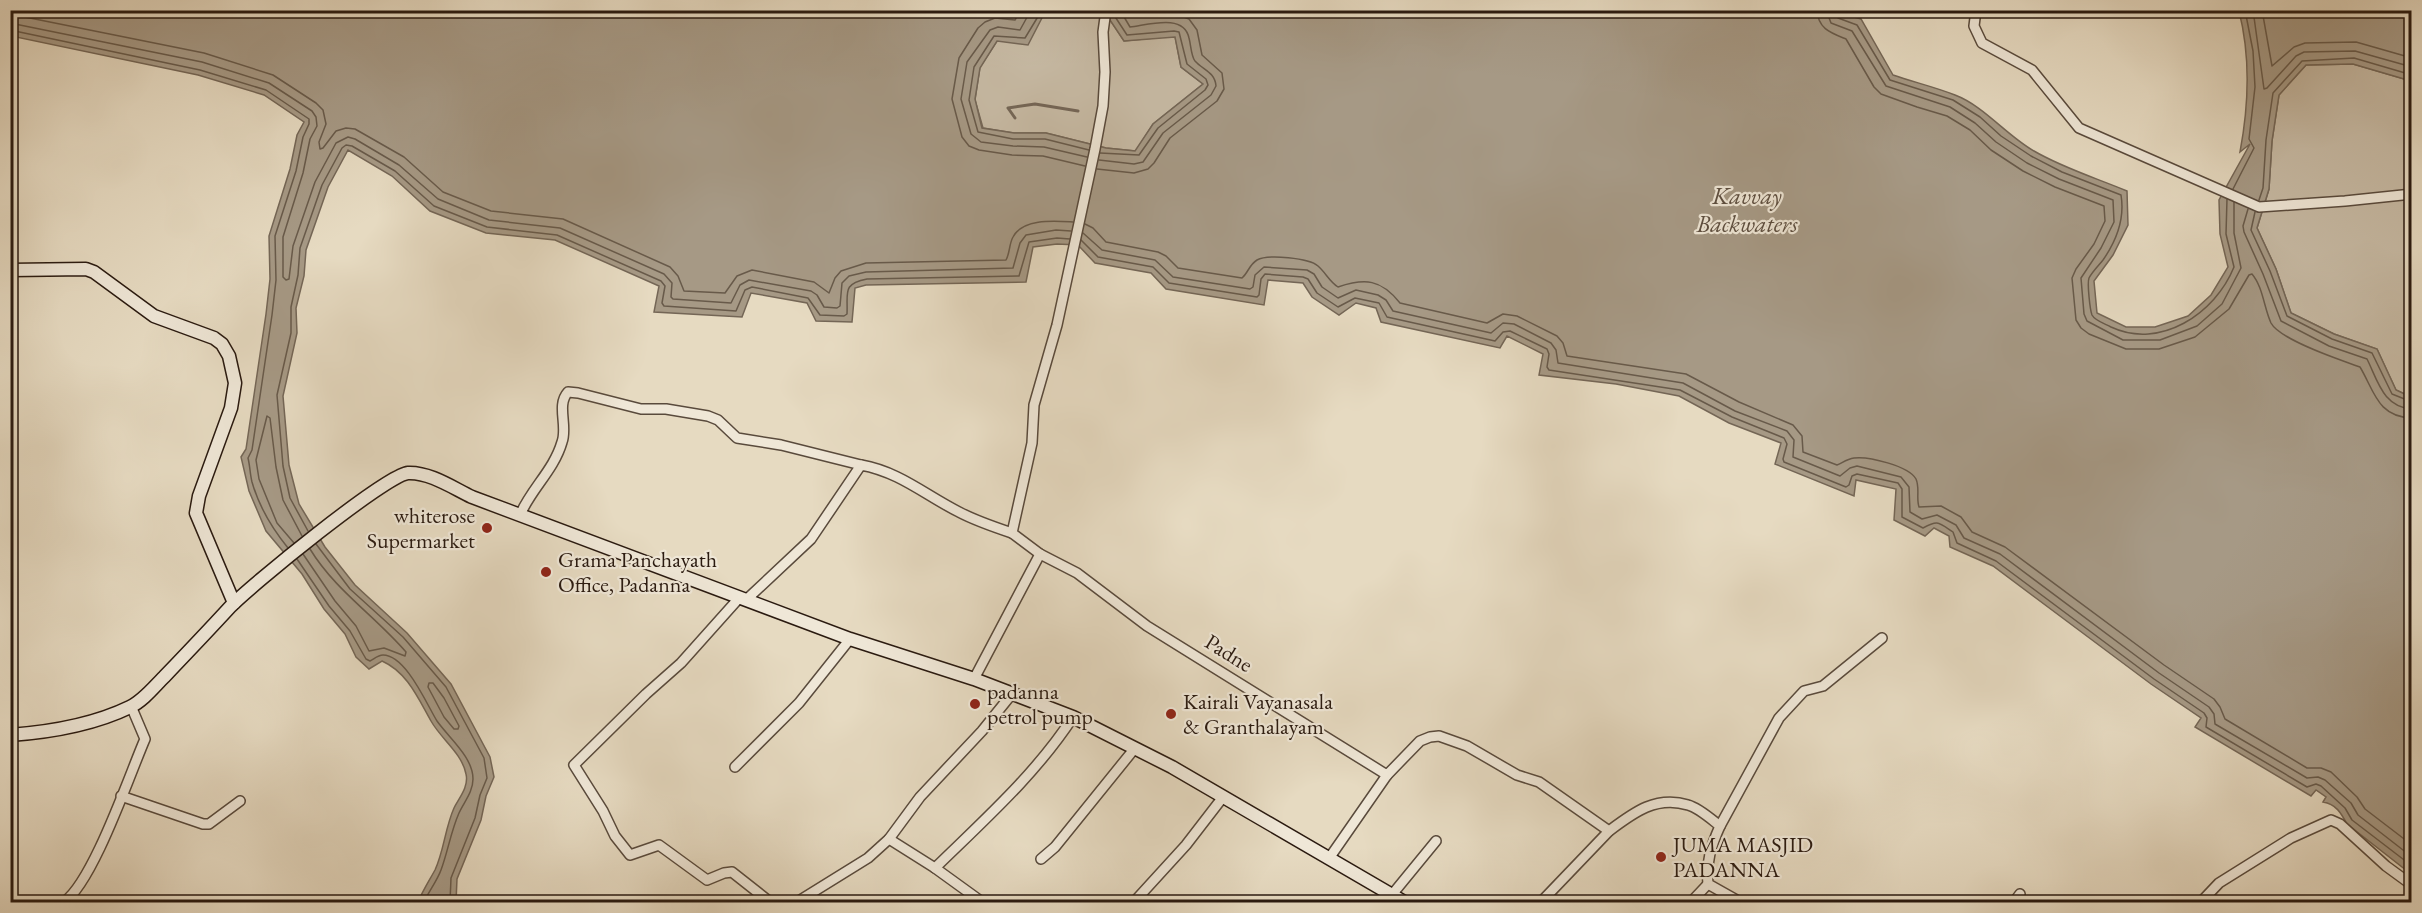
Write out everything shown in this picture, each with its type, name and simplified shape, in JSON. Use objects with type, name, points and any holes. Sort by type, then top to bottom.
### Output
[{"type":"main road","points":[[10,270],[86,268],[154,316],[214,338],[222,344],[229,356],[235,383],[231,408],[199,496],[196,513],[234,603]]},
{"type":"main road","points":[[10,735],[43,733],[89,722],[131,706],[152,689],[234,603],[360,501],[395,478],[406,473],[418,474],[520,515],[850,639],[974,680],[1073,717],[1172,767],[1330,858],[1389,899],[1404,903]]},
{"type":"street","points":[[1012,533],[1032,444],[1034,405],[1066,284],[1103,106],[1105,72],[1103,32],[1106,10]]},
{"type":"street","points":[[1976,10],[1974,26],[1982,43],[2032,70],[2079,128],[2259,207],[2412,194]]},
{"type":"street","name":"Padne","points":[[520,515],[532,493],[543,480],[562,442],[565,430],[562,405],[568,392],[641,409],[666,409],[708,416],[718,420],[737,438],[782,445],[879,468],[906,479],[960,513],[1012,533],[1040,554],[1077,573],[1147,626],[1387,775]]},
{"type":"street","points":[[770,903],[732,872],[707,880],[659,845],[630,855],[615,836],[574,765],[681,663],[743,599],[811,539],[861,465]]},
{"type":"street","points":[[974,680],[1040,554]]},
{"type":"street","points":[[1691,903],[1708,884],[1707,867],[1711,846],[1779,718],[1804,691],[1823,686],[1882,638]]},
{"type":"street","points":[[735,767],[799,704],[850,639]]},
{"type":"street","points":[[797,903],[868,858],[890,839],[920,797],[982,731],[1011,695]]},
{"type":"street","points":[[64,903],[77,892],[93,863],[145,739],[131,706]]},
{"type":"street","points":[[935,868],[1012,792],[1058,741],[1073,717]]},
{"type":"street","points":[[1330,858],[1387,775],[1420,741],[1439,736],[1467,746],[1517,775],[1539,782],[1609,831]]},
{"type":"street","points":[[1041,859],[1056,847],[1135,748]]},
{"type":"street","points":[[121,796],[203,824],[209,824],[240,801]]},
{"type":"street","points":[[1134,903],[1186,846],[1223,797]]},
{"type":"street","points":[[1541,903],[1609,831],[1639,809],[1659,803],[1688,805],[1720,826]]},
{"type":"street","points":[[2201,903],[2219,883],[2291,838],[2331,820],[2340,824],[2385,866],[2412,885]]},
{"type":"street","points":[[890,839],[935,868],[982,903]]},
{"type":"street","points":[[1389,899],[1436,841]]},
{"type":"street","points":[[1708,884],[1740,903]]},
{"type":"street","points":[[2014,903],[2020,894]]},
{"type":"shaded area","points":[[1104,11],[1124,41],[1175,36],[1181,67],[1203,84],[1153,124],[1136,151],[1106,148],[1046,133],[1014,133],[983,128],[975,100],[980,67],[997,41],[1043,16]]},
{"type":"shaded area","points":[[2353,64],[2411,81],[2411,397],[2396,390],[2377,349],[2334,334],[2291,313],[2276,269],[2257,228],[2269,189],[2272,141],[2279,95],[2306,65]]},
{"type":"water","name":"Kavvay Backwaters","points":[[11,10],[1084,11],[1043,16],[1028,45],[997,41],[980,68],[975,99],[982,128],[1014,133],[1046,133],[1106,148],[1135,151],[1153,124],[1203,84],[1181,67],[1175,37],[1124,41],[1104,11],[1833,11],[1861,19],[1893,75],[1966,100],[2034,151],[2068,168],[2127,191],[2128,225],[2113,255],[2094,281],[2097,313],[2126,327],[2155,327],[2188,316],[2211,295],[2228,267],[2220,234],[2219,200],[2250,144],[2240,152],[2245,116],[2247,64],[2239,11],[2411,11],[2411,81],[2353,64],[2306,65],[2279,95],[2272,141],[2269,189],[2257,228],[2276,269],[2291,313],[2334,334],[2377,349],[2396,390],[2411,397],[2411,874],[2347,824],[2335,807],[2323,802],[2326,797],[2316,790],[2311,796],[2195,727],[2201,718],[2151,684],[1993,566],[1950,547],[1949,536],[1934,528],[1925,536],[1894,520],[1896,489],[1856,480],[1854,496],[1775,464],[1781,443],[1729,423],[1679,396],[1616,384],[1539,375],[1543,354],[1507,336],[1500,348],[1381,322],[1376,308],[1356,303],[1339,315],[1312,297],[1303,283],[1268,280],[1264,305],[1166,289],[1151,273],[1095,263],[1078,245],[1057,244],[1033,247],[1026,282],[866,285],[855,288],[852,322],[816,321],[807,303],[751,293],[742,317],[654,312],[659,286],[555,240],[486,233],[430,211],[392,176],[348,150],[328,187],[306,250],[304,276],[296,308],[297,333],[283,396],[289,465],[299,504],[325,547],[355,585],[407,633],[451,684],[490,757],[494,777],[486,796],[481,820],[457,879],[456,902],[418,902],[438,863],[451,816],[465,788],[467,779],[464,766],[435,728],[405,679],[382,661],[369,669],[356,657],[345,634],[324,609],[302,574],[266,531],[249,491],[241,457],[246,449],[266,314],[270,279],[269,236],[290,169],[297,135],[304,122],[264,95],[198,75],[11,36]]},
{"type":"waterway","points":[[1015,118],[1008,108],[1035,104],[1078,111]]},
{"type":"place","name":"whiterose Supermarket","points":[[487,528]]},
{"type":"place","name":"Grama Panchayath Office, Padanna","points":[[546,572]]},
{"type":"place","name":"padanna petrol pump","points":[[975,704]]},
{"type":"place","name":"Kairali Vayanasala & Granthalayam","points":[[1171,714]]},
{"type":"place","name":"JUMA MASJID PADANNA","points":[[1661,857]]}]
